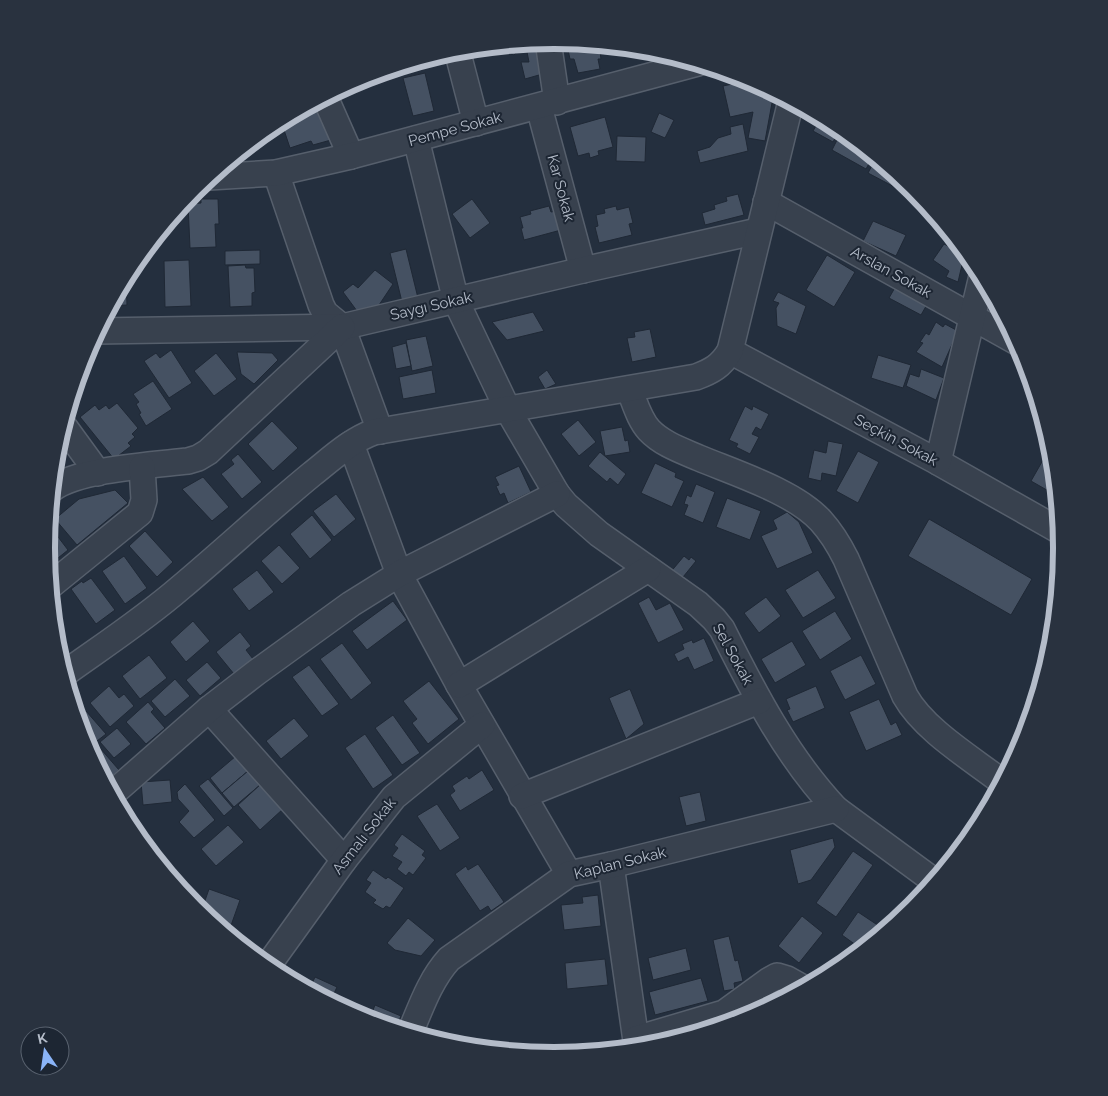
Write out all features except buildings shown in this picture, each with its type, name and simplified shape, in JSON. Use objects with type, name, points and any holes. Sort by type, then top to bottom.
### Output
[{"type":"street","name":"Kar Sokak","points":[[548,49],[548,104],[583,270]]},
{"type":"street","points":[[459,58],[476,123]]},
{"type":"street","name":"Pempe Sokak","points":[[221,176],[276,173],[351,156],[685,67]]},
{"type":"street","points":[[328,103],[351,156]]},
{"type":"street","points":[[70,670],[145,616],[291,492],[351,444],[369,434],[696,377],[717,368],[730,352],[790,108]]},
{"type":"street","name":"Sel Sokak","points":[[416,139],[456,300],[508,410],[557,494],[566,505],[593,529],[698,604],[714,619],[722,629],[759,701],[793,755],[824,795],[836,809],[929,877]]},
{"type":"street","points":[[276,173],[321,305],[325,313],[342,327],[380,431]]},
{"type":"street","name":"Arslan Sokak","points":[[766,202],[1006,335]]},
{"type":"street","name":"Saygı Sokak","points":[[104,331],[342,327],[758,231]]},
{"type":"street","points":[[938,462],[979,287]]},
{"type":"street","points":[[59,485],[70,479],[98,473],[198,458],[208,452],[342,327]]},
{"type":"street","name":"Seçkin Sokak","points":[[730,352],[938,462],[1052,527]]},
{"type":"street","points":[[630,389],[641,418],[646,427],[656,437],[786,496],[808,509],[820,520],[838,544],[854,574],[903,691],[915,712],[932,729],[997,778]]},
{"type":"street","points":[[69,433],[98,473]]},
{"type":"street","points":[[351,444],[399,574],[459,685],[569,874]]},
{"type":"street","points":[[56,581],[140,513],[144,500],[142,466]]},
{"type":"street","points":[[117,789],[209,709],[351,604],[399,574],[557,494]]},
{"type":"street","points":[[459,685],[648,570]]},
{"type":"street","points":[[522,796],[759,701]]},
{"type":"street","points":[[209,709],[344,860]]},
{"type":"street","name":"Asmalı Sokak","points":[[272,960],[344,860],[394,797],[482,725]]},
{"type":"street","name":"Kaplan Sokak","points":[[413,1026],[432,982],[448,959],[569,874],[611,866],[836,809]]},
{"type":"street","points":[[611,866],[636,1040]]},
{"type":"street","points":[[661,1036],[724,1013],[777,976],[797,984]]}]
